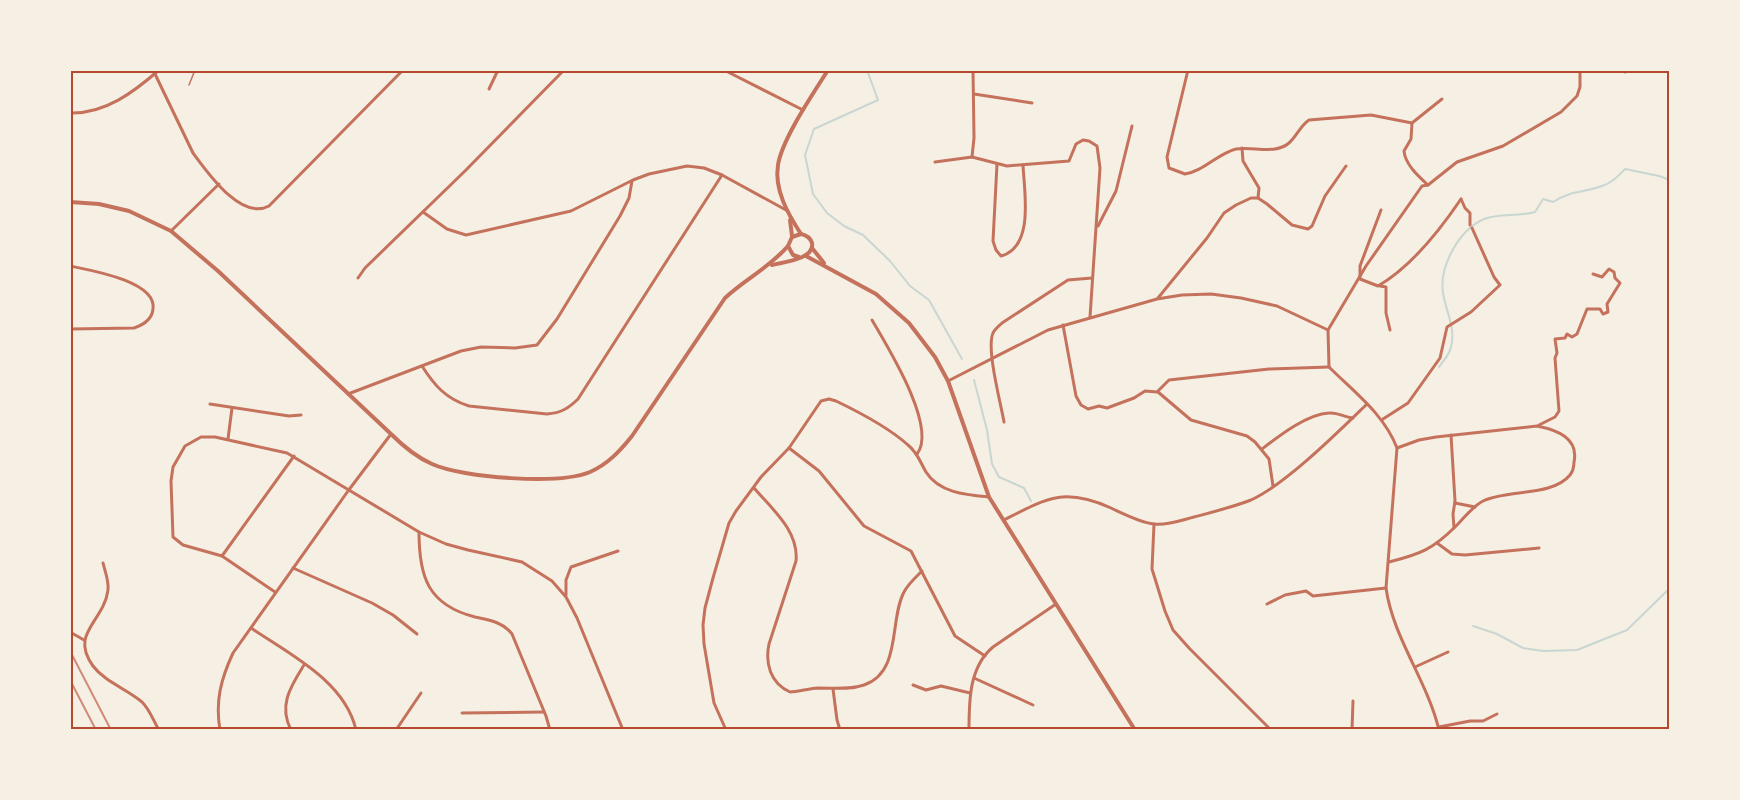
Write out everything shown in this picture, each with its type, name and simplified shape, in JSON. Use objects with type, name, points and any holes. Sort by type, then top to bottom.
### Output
[{"type":"street","points":[[70,113],[93,111],[110,104],[128,95],[159,70]]},
{"type":"street","points":[[155,74],[193,153],[219,184],[243,206],[253,210],[262,210],[269,206],[404,70]]},
{"type":"street","points":[[489,89],[498,70]]},
{"type":"street","points":[[358,278],[365,268],[564,70]]},
{"type":"street","points":[[724,70],[803,110]]},
{"type":"street","points":[[828,70],[803,110],[778,165],[780,192],[786,210],[801,234],[810,239],[812,248],[822,262],[876,294],[909,324],[935,357],[948,381],[989,497],[1135,729]]},
{"type":"street","points":[[972,157],[973,70]]},
{"type":"street","points":[[1188,70],[1167,157],[1168,168],[1173,171],[1189,174],[1203,168],[1230,150],[1280,148],[1294,138],[1302,125],[1316,119],[1371,115],[1412,123]]},
{"type":"street","points":[[1497,714],[1483,721],[1470,721],[1439,728],[1389,607],[1386,588],[1397,448],[1383,419],[1329,367],[1328,330],[1422,186],[1428,185],[1457,162],[1503,146],[1561,112],[1577,96],[1580,87],[1580,70]]},
{"type":"street","points":[[974,94],[1032,103]]},
{"type":"street","points":[[1428,185],[1414,171],[1413,166],[1404,156],[1404,151],[1411,139],[1412,123],[1442,99]]},
{"type":"street","points":[[1097,228],[1116,191],[1132,126]]},
{"type":"street","points":[[935,162],[972,157],[1007,166],[1047,161],[1065,162],[1069,161],[1076,144],[1083,140],[1097,146],[1100,157],[1090,317]]},
{"type":"street","points":[[1242,148],[1243,161],[1259,188],[1258,198]]},
{"type":"street","points":[[997,164],[993,242],[1001,256],[1012,249],[1025,226],[1023,165]]},
{"type":"street","points":[[423,212],[447,229],[466,234],[571,212],[633,180],[687,166],[704,168],[722,175],[786,210]]},
{"type":"street","points":[[1157,299],[1207,238],[1224,213],[1244,201],[1258,198],[1292,225],[1308,229],[1313,224],[1332,185],[1346,166]]},
{"type":"street","points":[[422,366],[432,382],[443,393],[469,406],[548,414],[557,414],[570,407],[578,399],[625,328],[722,175]]},
{"type":"street","points":[[348,394],[461,351],[482,347],[525,347],[540,343],[620,216],[629,198],[633,180]]},
{"type":"street","points":[[171,231],[219,184]]},
{"type":"street","points":[[1378,286],[1395,275],[1430,239],[1461,199],[1470,213],[1471,227],[1500,285],[1471,312],[1447,327],[1440,358],[1408,403],[1383,419]]},
{"type":"street","points":[[70,202],[99,204],[129,212],[171,231],[226,279],[391,434],[431,464],[472,474],[553,480],[572,478],[591,472],[612,457],[632,436],[725,298],[741,284],[769,266],[788,246],[792,237],[790,218]]},
{"type":"street","points":[[1360,279],[1360,266],[1381,210]]},
{"type":"street","points":[[792,237],[801,234]]},
{"type":"street","points":[[788,246],[793,255],[799,257]]},
{"type":"street","points":[[806,256],[812,248]]},
{"type":"street","points":[[769,266],[806,256],[840,273]]},
{"type":"street","points":[[70,266],[126,280],[145,293],[153,305],[153,312],[148,320],[134,328],[87,330],[70,328]]},
{"type":"street","points":[[1537,426],[1555,417],[1559,411],[1555,339],[1565,338],[1567,334],[1572,337],[1577,334],[1587,309],[1599,309],[1603,314],[1608,312],[1607,304],[1620,283],[1610,269],[1602,277],[1593,274]]},
{"type":"street","points":[[1004,422],[992,359],[993,334],[1000,325],[1068,280],[1092,278]]},
{"type":"street","points":[[1360,279],[1386,287],[1386,313],[1390,330]]},
{"type":"street","points":[[948,381],[1048,330],[1157,299],[1194,294],[1241,298],[1277,306],[1328,330]]},
{"type":"street","points":[[872,320],[910,388],[922,432],[922,446],[917,454]]},
{"type":"street","points":[[1063,325],[1076,396],[1085,407],[1107,408],[1134,398],[1145,391],[1157,392],[1191,420],[1247,436],[1262,449],[1269,459],[1273,486]]},
{"type":"street","points":[[1157,392],[1168,380],[1269,369],[1329,367]]},
{"type":"street","points":[[726,729],[714,703],[706,667],[703,625],[713,578],[729,524],[736,511],[761,477],[789,448],[817,405],[829,399],[849,407],[894,434],[917,454],[926,472],[939,486],[971,495],[989,497]]},
{"type":"street","points":[[210,404],[289,416],[301,415]]},
{"type":"street","points":[[1004,520],[1043,501],[1070,495],[1098,502],[1155,524],[1174,522],[1240,504],[1273,486],[1353,418],[1366,404]]},
{"type":"street","points":[[228,439],[232,408]]},
{"type":"street","points":[[1262,449],[1283,434],[1319,415],[1334,413],[1353,418]]},
{"type":"street","points":[[1389,562],[1416,555],[1437,543],[1475,507],[1490,498],[1549,487],[1569,476],[1575,457],[1574,447],[1570,440],[1553,430],[1537,426],[1419,440],[1397,448]]},
{"type":"street","points":[[220,729],[217,712],[222,680],[233,653],[391,434]]},
{"type":"street","points":[[1451,435],[1455,503],[1454,528]]},
{"type":"street","points":[[275,592],[222,556],[183,545],[173,537],[171,480],[173,467],[178,454],[201,437],[228,439],[294,456],[348,491],[419,532],[446,544],[522,562],[552,581],[566,597],[577,618],[622,729]]},
{"type":"street","points":[[789,448],[819,471],[864,526],[911,550],[955,636],[985,656]]},
{"type":"street","points":[[222,556],[294,456]]},
{"type":"street","points":[[754,488],[788,529],[796,550],[796,561],[769,644],[767,657],[769,670],[778,684],[790,692],[864,685],[873,680],[883,669],[892,647],[898,610],[904,592],[922,571]]},
{"type":"street","points":[[1455,503],[1475,507]]},
{"type":"street","points":[[1155,524],[1152,569],[1164,611],[1173,630],[1179,639],[1271,729]]},
{"type":"street","points":[[419,532],[420,559],[424,574],[438,599],[457,612],[507,627],[518,645],[550,729]]},
{"type":"street","points":[[1437,543],[1452,554],[1465,555],[1539,548]]},
{"type":"street","points":[[566,597],[566,580],[571,567],[618,551]]},
{"type":"street","points":[[84,640],[98,617],[106,597],[108,582],[103,563]]},
{"type":"street","points":[[293,568],[372,603],[393,615],[417,634]]},
{"type":"street","points":[[1267,604],[1291,593],[1306,591],[1313,596],[1386,588]]},
{"type":"street","points":[[969,729],[970,693],[974,678],[985,656],[993,647],[1056,604]]},
{"type":"street","points":[[251,628],[304,664],[341,695],[349,708],[356,729]]},
{"type":"street","points":[[70,632],[84,640],[92,665],[100,674],[144,704],[159,729]]},
{"type":"street","points":[[1414,667],[1448,652]]},
{"type":"street","points":[[291,729],[286,720],[284,706],[286,696],[304,664]]},
{"type":"street","points":[[974,678],[1033,705]]},
{"type":"street","points":[[913,685],[926,690],[941,686],[970,693]]},
{"type":"street","points":[[832,689],[840,729]]},
{"type":"street","points":[[396,729],[421,693]]},
{"type":"street","points":[[1352,729],[1353,701]]},
{"type":"street","points":[[462,712],[545,712]]},
{"type":"lane","points":[[189,85],[195,70]]},
{"type":"waterway","points":[[867,70],[878,100],[814,129],[805,155],[813,194],[827,213],[844,226],[863,235],[890,261],[910,286],[929,300],[962,359]]},
{"type":"waterway","points":[[1439,367],[1449,352],[1452,340],[1443,293],[1444,272],[1453,250],[1466,231],[1490,217],[1535,212],[1543,199],[1553,202],[1566,195],[1606,185],[1625,169],[1670,180]]},
{"type":"waterway","points":[[974,380],[987,430],[992,464],[999,477],[1024,488],[1031,501]]},
{"type":"waterway","points":[[1473,626],[1497,634],[1523,648],[1543,651],[1577,650],[1627,630],[1670,588]]},
{"type":"railway","points":[[70,651],[111,730]]},
{"type":"railway","points":[[70,680],[96,730]]}]
